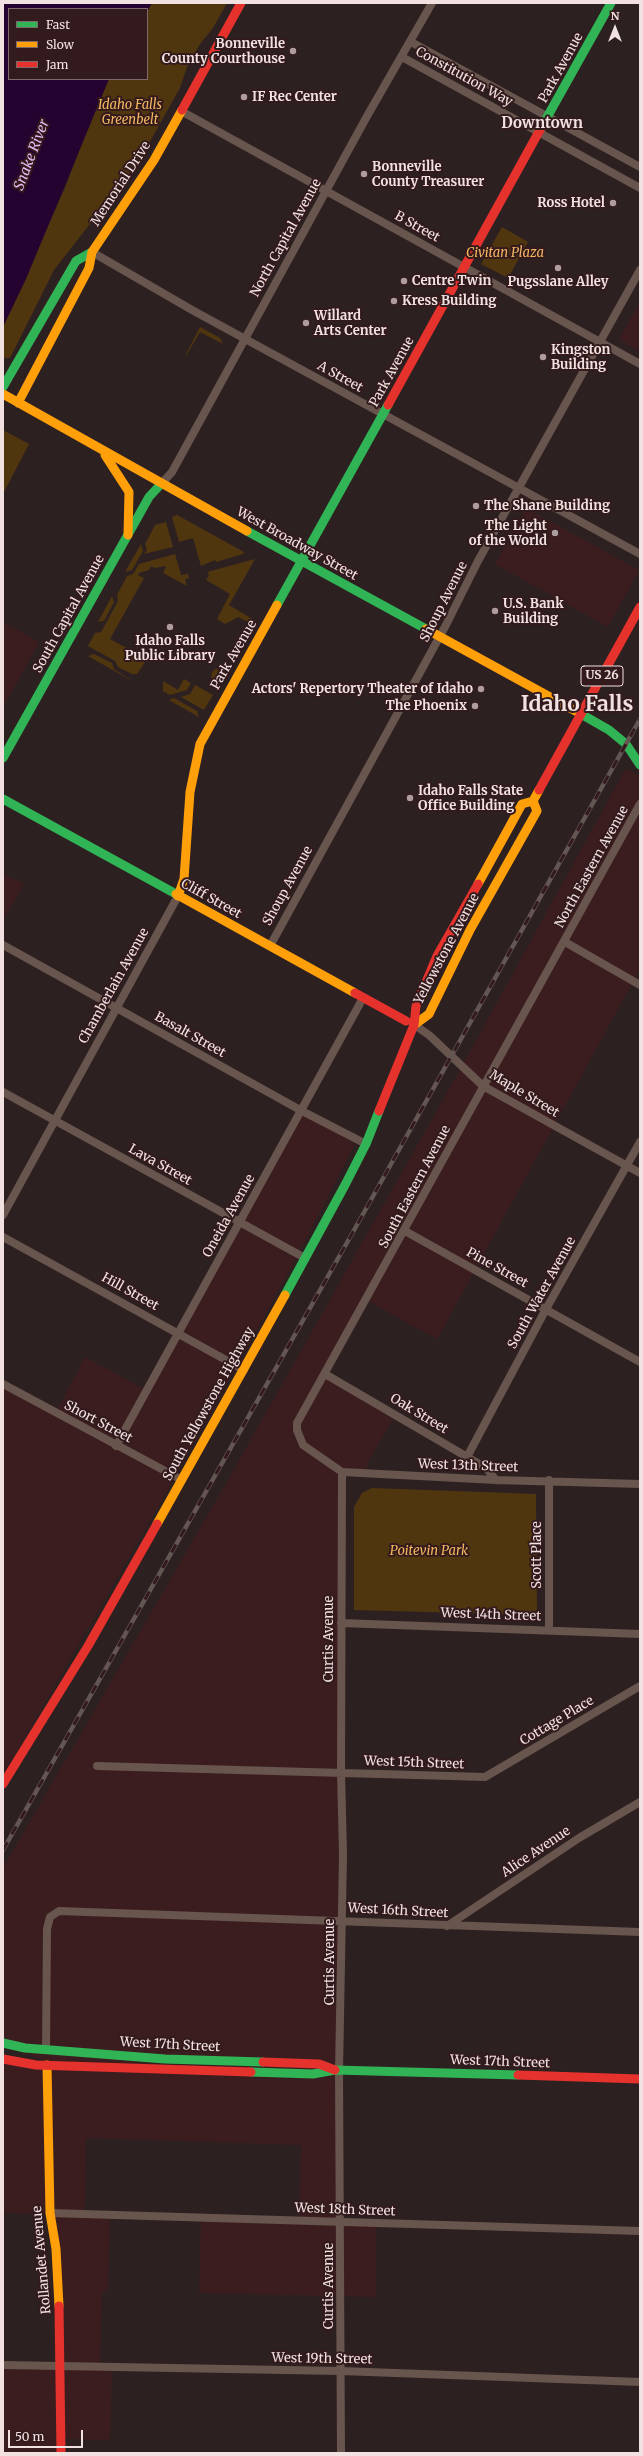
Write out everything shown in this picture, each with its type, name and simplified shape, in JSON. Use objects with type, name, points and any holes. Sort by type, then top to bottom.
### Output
[{"type":"main road","name":"Memorial Drive","points":[[18,403],[89,268],[92,252],[150,166],[241,3]]},
{"type":"main road","name":"Park Avenue","points":[[196,754],[222,704],[611,3]]},
{"type":"main road","name":"Memorial Drive","points":[[3,387],[76,261],[92,252]]},
{"type":"main road","name":"West Broadway Street","points":[[3,394],[103,452],[439,638],[609,730],[626,744],[640,765]]},
{"type":"main road","points":[[103,452],[126,485],[129,492],[128,535]]},
{"type":"main road","name":"South Capital Avenue","points":[[3,758],[149,497],[161,484]]},
{"type":"main road","name":"Yellowstone Avenue","points":[[410,1023],[437,956],[522,804],[533,801],[640,607]]},
{"type":"main road","name":"Chamberlain Avenue","points":[[178,896],[184,879],[190,792],[196,754]]},
{"type":"main road","name":"Cliff Street","points":[[3,799],[410,1023]]},
{"type":"main road","name":"Yellowstone Avenue","points":[[410,1023],[428,1014],[470,930],[537,811],[533,801]]},
{"type":"main road","name":"South Yellowstone Highway","points":[[4,1779],[88,1646],[244,1370],[305,1258],[366,1144],[410,1023]]},
{"type":"main road","name":"West 17th Street","points":[[3,2043],[46,2050],[184,2060],[319,2064],[337,2071]]},
{"type":"main road","points":[[3,2052],[32,2056],[46,2050]]},
{"type":"main road","points":[[47,2065],[49,2060],[53,2058],[116,2059],[130,2056]]},
{"type":"main road","name":"West 17th Street","points":[[3,2059],[47,2065],[313,2074],[337,2071],[640,2079]]},
{"type":"main road","name":"Rollandet Avenue","points":[[47,2065],[50,2213],[56,2249],[60,2366],[60,2453]]},
{"type":"street","name":"North Capital Avenue","points":[[161,484],[172,472],[326,190],[432,3]]},
{"type":"street","name":"Constitution Way","points":[[411,42],[640,168]]},
{"type":"street","name":"Constitution Way","points":[[402,57],[640,188]]},
{"type":"street","name":"B Street","points":[[181,111],[640,364]]},
{"type":"street","name":"A Street","points":[[92,252],[383,414],[640,554]]},
{"type":"street","name":"Shoup Avenue","points":[[270,946],[439,638],[478,561],[640,270]]},
{"type":"street","name":"North Eastern Avenue","points":[[564,942],[640,804]]},
{"type":"street","name":"Chamberlain Avenue","points":[[3,1215],[178,896]]},
{"type":"street","points":[[564,942],[640,985]]},
{"type":"street","name":"South Eastern Avenue","points":[[342,1472],[303,1445],[297,1430],[297,1423],[405,1231],[483,1086],[564,942]]},
{"type":"street","name":"Basalt Street","points":[[3,945],[302,1111],[366,1144]]},
{"type":"street","name":"Oneida Avenue","points":[[116,1446],[364,998]]},
{"type":"street","name":"Maple Street","points":[[410,1023],[432,1038],[483,1086],[640,1173]]},
{"type":"street","name":"Lava Street","points":[[3,1092],[305,1258]]},
{"type":"street","name":"South Water Avenue","points":[[467,1457],[546,1309],[640,1142]]},
{"type":"street","name":"Pine Street","points":[[405,1231],[640,1362]]},
{"type":"street","name":"Hill Street","points":[[3,1237],[244,1370]]},
{"type":"street","name":"Oak Street","points":[[325,1374],[486,1468],[496,1480]]},
{"type":"street","name":"Short Street","points":[[3,1384],[116,1446],[182,1480]]},
{"type":"street","name":"West 13th Street","points":[[342,1472],[496,1480],[549,1480],[640,1484]]},
{"type":"street","name":"Curtis Avenue","points":[[341,2453],[341,2222],[337,2071],[342,1920],[342,1472]]},
{"type":"street","name":"Scott Place","points":[[549,1480],[549,1629]]},
{"type":"street","name":"West 14th Street","points":[[341,1623],[549,1629],[640,1634]]},
{"type":"street","name":"Cottage Place","points":[[485,1777],[640,1686]]},
{"type":"street","name":"West 15th Street","points":[[97,1766],[485,1777]]},
{"type":"street","name":"Alice Avenue","points":[[447,1926],[579,1838],[640,1802]]},
{"type":"street","name":"West 16th Street","points":[[46,2050],[48,1929],[50,1917],[59,1911],[342,1920],[447,1926],[640,1932]]},
{"type":"street","name":"West 18th Street","points":[[50,2213],[640,2231]]},
{"type":"street","name":"West 19th Street","points":[[3,2366],[341,2371],[640,2382]]},
{"type":"shaded area","points":[[640,302],[640,351],[619,339]]},
{"type":"shaded area","points":[[526,508],[639,570],[608,627],[495,564]]},
{"type":"shaded area","points":[[3,622],[39,642],[3,708]]},
{"type":"shaded area","points":[[626,768],[640,776],[640,969],[437,1339],[366,1300],[325,1374],[396,1414],[368,1462],[366,1474],[342,1472],[341,2222],[376,2223],[376,2297],[199,2293],[201,2217],[299,2221],[301,2145],[86,2138],[85,2214],[110,2214],[108,2291],[102,2292],[100,2366],[112,2367],[110,2440],[61,2439],[60,2453],[3,2453],[3,2366],[60,2366],[50,2214],[3,2213],[3,2058],[44,2060],[3,2047],[3,1868],[228,1480],[462,1066]]},
{"type":"shaded area","points":[[3,874],[24,884],[3,920]]},
{"type":"shaded area","points":[[302,1111],[357,1140],[298,1255],[176,1476],[3,1775],[3,1384],[56,1413],[85,1357],[146,1390]]},
{"type":"green space","name":"Idaho Falls Greenbelt","points":[[152,3],[227,3],[213,28],[200,44],[187,67],[180,88],[139,161],[54,270],[10,358],[3,358],[3,327],[65,188],[103,89],[108,80],[148,80],[148,10]]},
{"type":"green space","name":"Civitan Plaza","points":[[502,227],[528,242],[508,278],[481,264]]},
{"type":"green space","points":[[200,327],[220,338],[223,344],[200,332],[186,356],[186,354]]},
{"type":"green space","points":[[3,430],[29,444],[3,494]]},
{"type":"green space","points":[[177,515],[244,552],[243,554],[216,562],[215,560],[201,566],[193,538],[179,542],[172,517]]},
{"type":"green space","points":[[166,522],[173,547],[144,554],[147,550],[145,544],[155,525]]},
{"type":"green space","points":[[141,544],[143,551],[132,570],[125,572]]},
{"type":"green space","points":[[175,554],[181,575],[188,574],[189,578],[185,579],[187,586],[163,573],[166,567],[165,566],[155,568],[151,566],[149,570],[139,573],[138,575],[144,578],[110,639],[147,659],[137,674],[132,674],[118,667],[115,661],[88,646],[95,633],[101,632],[105,625],[118,601],[117,595],[127,576],[133,574],[139,564]]},
{"type":"green space","points":[[255,559],[229,605],[254,620],[252,624],[238,617],[225,624],[217,619],[230,594],[206,580],[209,575],[207,572]]},
{"type":"green space","points":[[112,596],[114,602],[104,621],[98,622]]},
{"type":"green space","points":[[94,654],[112,663],[114,669],[134,682],[88,656]]},
{"type":"green space","points":[[216,669],[225,672],[218,684],[211,678],[212,672]]},
{"type":"green space","points":[[184,679],[191,683],[187,690],[170,695],[163,691],[163,681],[178,690]]},
{"type":"green space","points":[[195,685],[213,695],[204,710],[181,697],[190,694]]},
{"type":"green space","points":[[144,686],[169,700],[174,698],[197,711],[199,717]]},
{"type":"green space","name":"Poitevin Park","points":[[372,1488],[536,1494],[537,1615],[354,1610],[354,1507],[362,1493]]},
{"type":"water","name":"Snake River","points":[[3,3],[152,3],[148,10],[148,8],[8,8],[8,80],[109,80],[26,279],[3,327]]},
{"type":"railway","points":[[3,1850],[353,1232],[640,719]]},
{"type":"traffic: fast","points":[[541,128],[611,3]]},
{"type":"traffic: fast","points":[[3,387],[76,261],[92,252]]},
{"type":"traffic: fast","points":[[277,605],[388,405]]},
{"type":"traffic: fast","points":[[3,758],[149,497],[161,484]]},
{"type":"traffic: fast","points":[[247,531],[426,629]]},
{"type":"traffic: fast","points":[[581,714],[609,730],[626,744],[640,765]]},
{"type":"traffic: fast","points":[[3,799],[176,894]]},
{"type":"traffic: fast","points":[[285,1295],[366,1144],[379,1111]]},
{"type":"traffic: fast","points":[[3,2043],[25,2048],[165,2059],[263,2062]]},
{"type":"traffic: fast","points":[[251,2072],[313,2074],[335,2070],[518,2075]]},
{"type":"traffic: slow","points":[[18,403],[89,268],[92,252],[154,160],[182,110]]},
{"type":"traffic: slow","points":[[3,394],[247,531]]},
{"type":"traffic: slow","points":[[105,455],[129,492],[128,535]]},
{"type":"traffic: slow","points":[[178,896],[184,879],[190,792],[200,744],[277,605]]},
{"type":"traffic: slow","points":[[426,629],[581,714]]},
{"type":"traffic: slow","points":[[414,1025],[429,1014],[470,930],[537,811],[533,801],[539,790]]},
{"type":"traffic: slow","points":[[478,884],[522,804],[533,801]]},
{"type":"traffic: slow","points":[[176,894],[355,993]]},
{"type":"traffic: slow","points":[[157,1524],[285,1295]]},
{"type":"traffic: slow","points":[[47,2065],[50,2213],[56,2249],[59,2306]]},
{"type":"traffic: jam","points":[[182,110],[241,3]]},
{"type":"traffic: jam","points":[[388,405],[541,128]]},
{"type":"traffic: jam","points":[[539,790],[640,607]]},
{"type":"traffic: jam","points":[[379,1111],[414,1025],[416,1006],[437,956],[478,884]]},
{"type":"traffic: jam","points":[[355,993],[406,1021]]},
{"type":"traffic: jam","points":[[3,1784],[88,1646],[157,1524]]},
{"type":"traffic: jam","points":[[3,2059],[36,2065],[251,2072]]},
{"type":"traffic: jam","points":[[263,2062],[319,2064],[335,2070]]},
{"type":"traffic: jam","points":[[518,2075],[640,2079]]},
{"type":"traffic: jam","points":[[59,2306],[61,2453]]},
{"type":"place","name":"Bonneville County Courthouse","points":[[293,51]]},
{"type":"place","name":"IF Rec Center","points":[[244,97]]},
{"type":"place","name":"Bonneville County Treasurer","points":[[364,174]]},
{"type":"place","name":"Ross Hotel","points":[[613,203]]},
{"type":"place","name":"Pugsslane Alley","points":[[558,268]]},
{"type":"place","name":"Centre Twin","points":[[404,281]]},
{"type":"place","name":"Kress Building","points":[[394,301]]},
{"type":"place","name":"Willard Arts Center","points":[[306,323]]},
{"type":"place","name":"Kingston Building","points":[[543,357]]},
{"type":"place","name":"The Shane Building","points":[[476,506]]},
{"type":"place","name":"The Light of the World","points":[[555,533]]},
{"type":"place","name":"U.S. Bank Building","points":[[495,611]]},
{"type":"place","name":"Idaho Falls Public Library","points":[[170,627]]},
{"type":"place","name":"Actors' Repertory Theater of Idaho","points":[[481,689]]},
{"type":"place","name":"The Phoenix","points":[[475,706]]},
{"type":"place","name":"Idaho Falls State Office Building","points":[[410,798]]},
{"type":"district","name":"Downtown","points":[[542,124]]},
{"type":"district","name":"Idaho Falls","points":[[577,705]]}]
